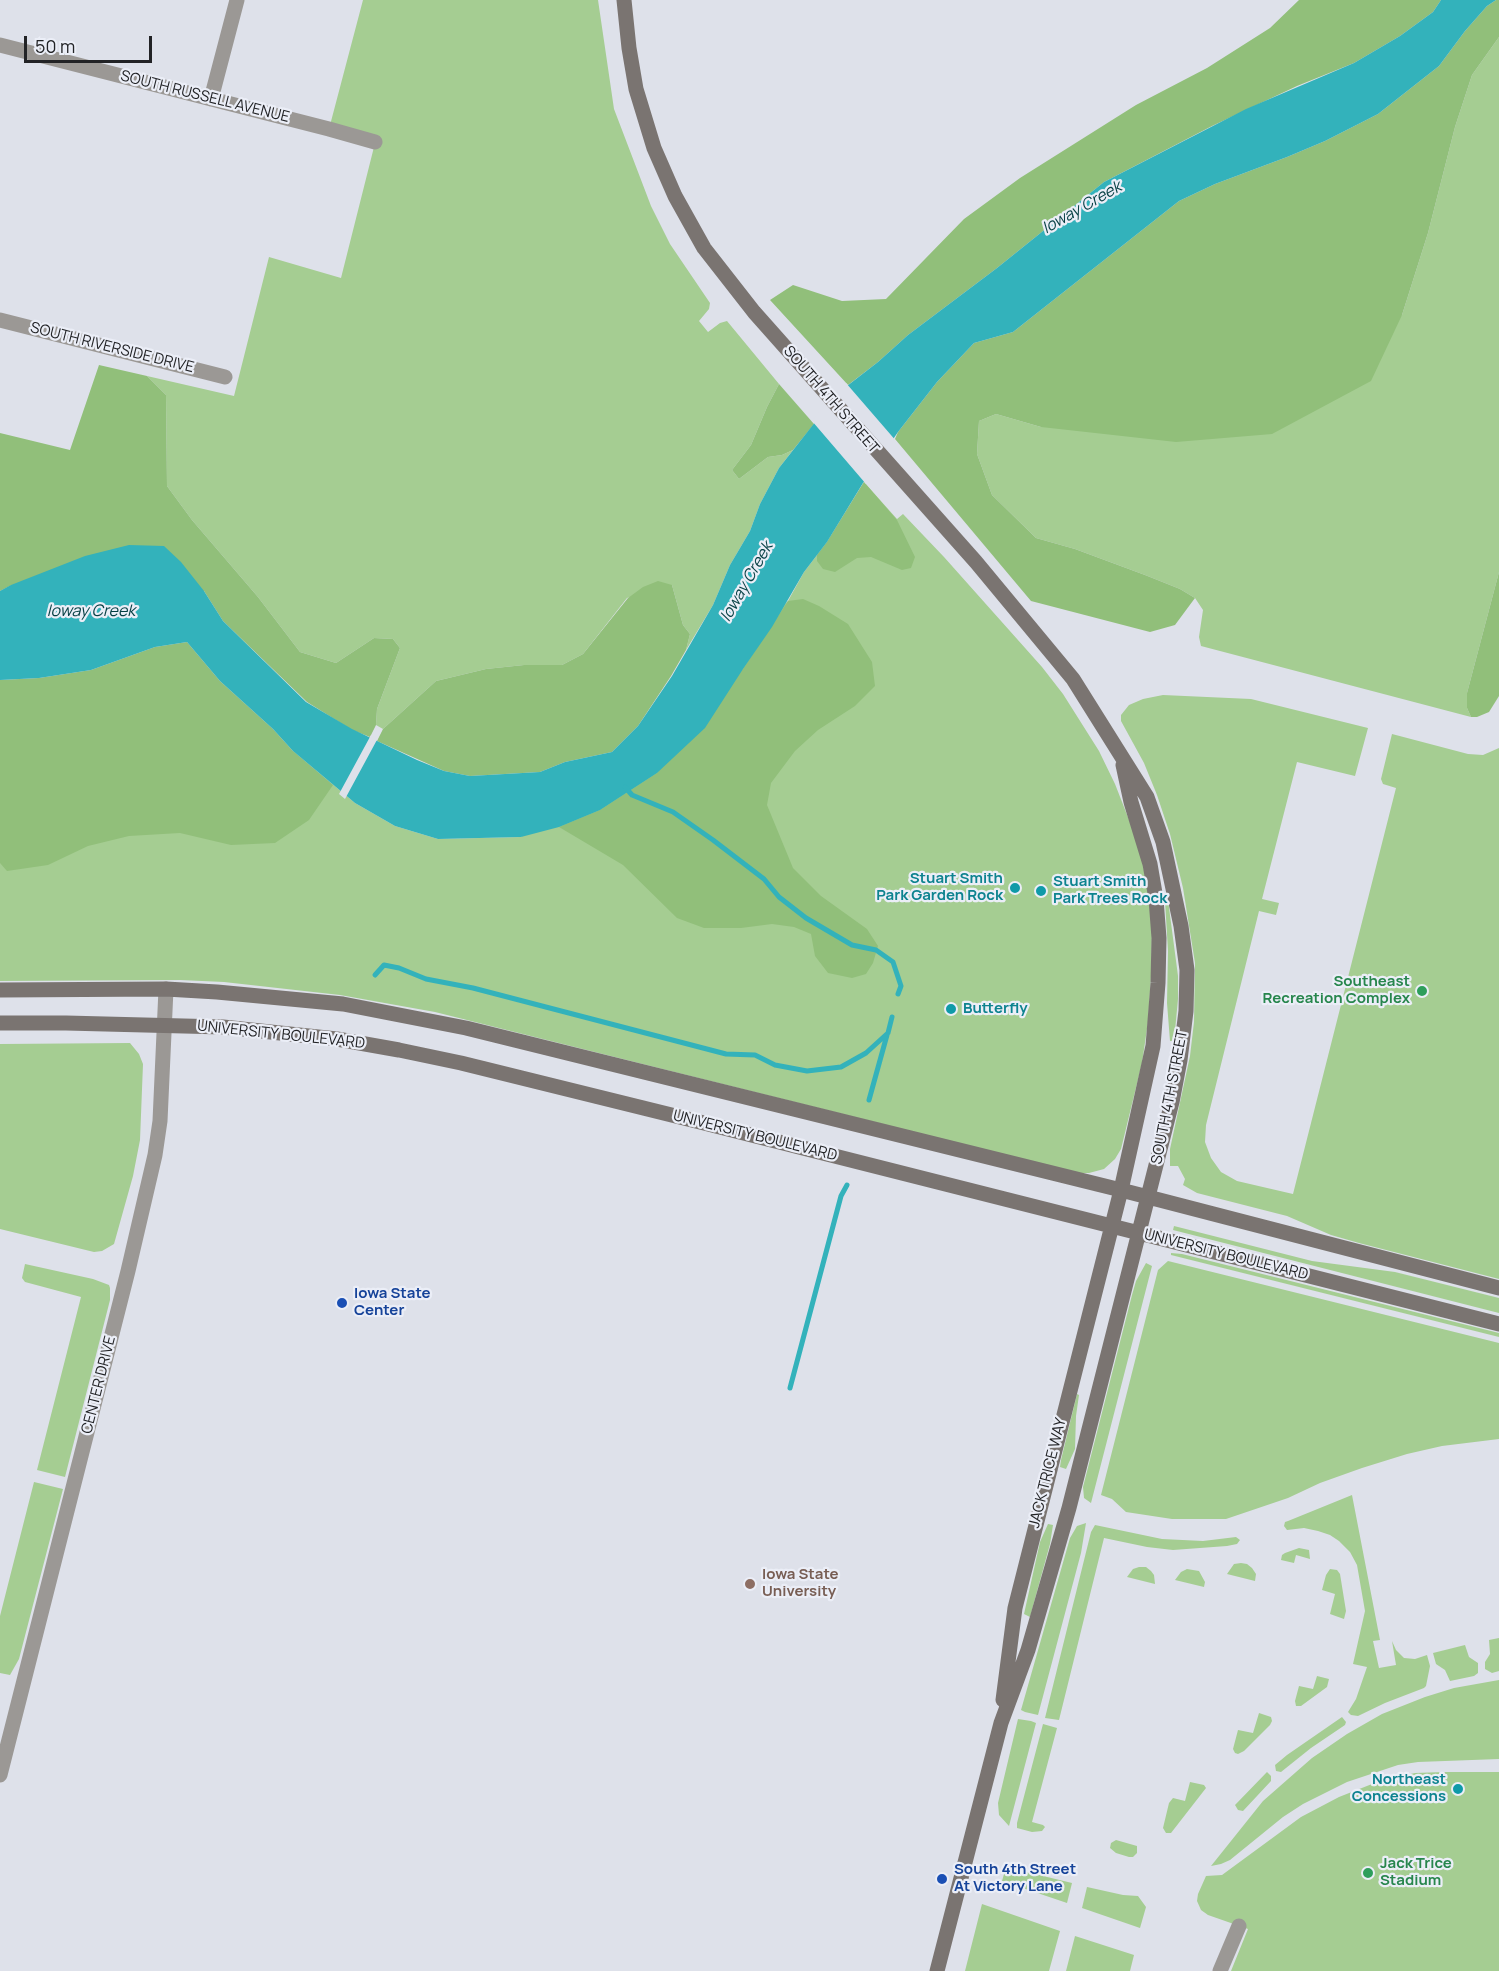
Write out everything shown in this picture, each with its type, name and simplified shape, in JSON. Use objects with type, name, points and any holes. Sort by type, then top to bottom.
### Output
[{"type":"main road","name":"SOUTH 4TH STREET","points":[[624,0],[636,89],[654,148],[675,196],[704,248],[754,312],[976,562],[1073,680],[1148,796],[1173,883],[1187,970],[1186,1011],[1180,1059],[1140,1233]]},
{"type":"main road","name":"SOUTH 4TH STREET","points":[[1111,1226],[1153,1046],[1159,938],[1150,864],[1131,802],[1121,756]]},
{"type":"main road","points":[[0,990],[166,989],[217,992],[343,1004],[466,1028],[1149,1197],[1499,1288]]},
{"type":"main road","name":"UNIVERSITY BOULEVARD","points":[[0,1023],[164,1024],[223,1027],[337,1039],[461,1063],[1499,1324]]},
{"type":"main road","name":"JACK TRICE WAY","points":[[1001,1723],[1015,1608],[1111,1226]]},
{"type":"main road","name":"JACK TRICE WAY","points":[[937,1971],[1001,1723],[1040,1614],[1140,1233]]},
{"type":"street","points":[[212,99],[237,0]]},
{"type":"street","name":"SOUTH RUSSELL AVENUE","points":[[0,45],[375,142]]},
{"type":"street","name":"SOUTH RIVERSIDE DRIVE","points":[[0,320],[225,377]]},
{"type":"street","name":"CENTER DRIVE","points":[[0,1775],[148,1189],[160,1121],[166,989]]},
{"type":"street","points":[[1220,1971],[1239,1926]]},
{"type":"green space","points":[[363,0],[598,0],[614,109],[651,206],[670,244],[710,303],[709,309],[699,321],[708,332],[727,321],[779,384],[751,445],[732,470],[739,479],[768,457],[782,455],[793,450],[779,468],[760,504],[750,531],[730,565],[713,605],[686,650],[690,634],[683,625],[672,585],[627,598],[583,654],[562,665],[524,665],[486,669],[436,681],[383,729],[376,725],[377,709],[400,648],[393,639],[374,638],[336,663],[300,652],[167,486],[166,395],[147,376],[234,396],[269,257],[341,278],[375,143],[329,129]]},
{"type":"green space","points":[[1299,0],[1441,0],[1433,12],[1400,36],[1354,63],[1297,86],[1212,126],[1104,182],[997,268],[908,335],[848,385],[770,300],[793,285],[842,301],[886,299],[964,219],[1020,178],[1136,105],[1207,68],[1270,28]]},
{"type":"green space","points":[[1499,0],[1499,37],[1472,75],[1455,127],[1428,233],[1402,315],[1371,381],[1272,434],[1176,442],[1041,427],[996,414],[979,421],[977,454],[992,495],[1036,538],[1075,549],[1145,575],[1180,589],[1195,598],[1175,625],[1150,632],[1031,601],[895,439],[898,432],[937,382],[974,343],[1013,332],[1179,201],[1215,184],[1325,141],[1378,114],[1439,66],[1465,31],[1487,6]]},
{"type":"green space","points":[[1499,37],[1499,572],[1467,693],[1467,708],[1471,717],[1201,646],[1199,637],[1203,610],[1195,598],[1180,589],[1145,575],[1075,549],[1036,538],[992,495],[977,454],[979,421],[996,414],[1041,427],[1402,315],[1428,233],[1455,127],[1472,75]]},
{"type":"green space","points":[[99,365],[147,376],[166,395],[167,486],[300,652],[336,663],[374,638],[393,639],[400,648],[377,709],[376,725],[370,737],[352,730],[307,702],[223,621],[204,591],[12,585],[0,591],[0,433],[70,450]]},
{"type":"green space","points":[[779,384],[814,424],[793,450],[782,455],[768,457],[739,479],[732,470],[751,445]]},
{"type":"green space","points":[[864,482],[897,519],[903,514],[1042,667],[1063,694],[1099,751],[1131,825],[1141,854],[1152,930],[1148,1022],[1142,1063],[1121,1149],[1115,1159],[1104,1169],[1078,1173],[435,1012],[340,995],[224,982],[180,980],[0,981],[0,680],[293,751],[355,803],[395,826],[438,839],[521,837],[788,601],[804,572],[827,542]]},
{"type":"green space","points":[[864,482],[897,520],[915,557],[911,568],[902,570],[871,557],[857,558],[835,572],[823,569],[817,561],[817,555]]},
{"type":"green space","points":[[1499,572],[1499,696],[1489,712],[1471,717],[1467,708],[1467,693]]},
{"type":"green space","points":[[658,581],[672,585],[683,625],[690,634],[686,650],[638,726],[612,752],[565,762],[540,772],[470,776],[444,771],[377,741],[383,729],[436,681],[486,669],[524,665],[562,665],[583,654],[628,598],[643,587]]},
{"type":"green space","points":[[803,599],[848,624],[872,662],[875,686],[855,706],[818,730],[795,751],[771,783],[767,805],[793,868],[821,896],[867,929],[878,946],[873,963],[866,974],[852,978],[828,973],[815,956],[811,934],[794,927],[772,924],[741,928],[704,928],[677,918],[623,865],[559,827],[600,810],[657,773],[743,669],[788,601]]},
{"type":"green space","points":[[187,642],[220,681],[273,729],[293,751],[333,785],[309,820],[275,843],[231,845],[180,833],[129,836],[88,846],[48,865],[7,871],[0,863],[0,680],[39,678],[91,670],[155,647]]},
{"type":"green space","name":"Southeast Recreation Complex","points":[[1163,695],[1251,699],[1368,728],[1355,776],[1297,762],[1262,899],[1279,903],[1276,915],[1259,911],[1206,1125],[1205,1142],[1211,1158],[1221,1172],[1237,1181],[1293,1194],[1396,788],[1383,784],[1381,779],[1392,734],[1468,754],[1483,755],[1499,748],[1499,1279],[1359,1243],[1331,1235],[1287,1216],[1197,1193],[1183,1185],[1185,1179],[1178,1166],[1170,1166],[1170,1149],[1190,1056],[1194,1022],[1195,963],[1183,888],[1170,834],[1144,763],[1121,721],[1121,715],[1129,705],[1143,699]]},
{"type":"green space","points":[[1168,900],[1178,976],[1174,1041],[1170,1041],[1167,1003],[1168,951],[1165,901]]},
{"type":"green space","points":[[130,1043],[139,1054],[143,1064],[140,1140],[133,1176],[114,1244],[102,1251],[94,1252],[0,1229],[0,1044]]},
{"type":"green space","points":[[1174,1226],[1312,1261],[1395,1272],[1499,1298],[1499,1313],[1173,1230]]},
{"type":"green space","points":[[1171,1253],[1499,1333],[1499,1337],[1171,1255]]},
{"type":"green space","points":[[1168,1261],[1499,1343],[1499,1439],[1442,1446],[1407,1454],[1320,1483],[1288,1498],[1226,1519],[1172,1519],[1126,1512],[1112,1499],[1101,1495],[1158,1270]]},
{"type":"green space","points":[[1146,1263],[1152,1266],[1091,1503],[1084,1498],[1083,1487],[1132,1295],[1136,1281]]},
{"type":"green space","points":[[25,1264],[93,1279],[109,1285],[110,1288],[110,1300],[65,1477],[37,1470],[81,1297],[25,1282],[22,1278]]},
{"type":"green space","points":[[1077,1394],[1079,1395],[1075,1449],[1066,1469],[1060,1467],[1061,1460]]},
{"type":"green space","points":[[34,1482],[63,1489],[19,1659],[10,1675],[0,1673],[0,1616]]},
{"type":"green space","points":[[1352,1495],[1380,1640],[1373,1641],[1379,1668],[1396,1665],[1392,1641],[1396,1650],[1404,1658],[1415,1659],[1427,1655],[1430,1666],[1424,1688],[1358,1716],[1348,1712],[1356,1699],[1367,1667],[1353,1664],[1365,1611],[1357,1565],[1350,1552],[1330,1535],[1304,1528],[1287,1530],[1284,1526],[1285,1522]]},
{"type":"green space","points":[[1086,1523],[1081,1553],[1038,1715],[1025,1712],[1021,1710],[1070,1538],[1077,1526]]},
{"type":"green space","points":[[1048,1524],[1053,1525],[1050,1544],[1030,1617],[1024,1614],[1040,1542]]},
{"type":"green space","points":[[1095,1525],[1162,1539],[1203,1541],[1236,1537],[1240,1540],[1237,1544],[1227,1546],[1173,1550],[1104,1538],[1059,1720],[1045,1718],[1091,1532]]},
{"type":"green space","points":[[1299,1548],[1309,1550],[1310,1559],[1296,1555],[1294,1563],[1281,1560],[1285,1553]]},
{"type":"green space","points":[[1241,1563],[1252,1568],[1256,1574],[1255,1581],[1227,1574],[1234,1564]]},
{"type":"green space","points":[[1146,1567],[1151,1571],[1155,1584],[1127,1577],[1133,1569]]},
{"type":"green space","points":[[1187,1569],[1199,1571],[1205,1582],[1204,1587],[1175,1580],[1181,1572]]},
{"type":"green space","points":[[1330,1569],[1337,1570],[1340,1574],[1346,1611],[1344,1619],[1330,1614],[1335,1594],[1322,1590]]},
{"type":"green space","points":[[1499,1638],[1499,1671],[1492,1673],[1485,1669],[1485,1662],[1490,1654],[1489,1640]]},
{"type":"green space","points":[[1465,1645],[1469,1657],[1478,1663],[1478,1673],[1450,1681],[1445,1670],[1436,1664],[1433,1653]]},
{"type":"green space","points":[[1317,1676],[1329,1679],[1327,1687],[1301,1706],[1296,1706],[1299,1686],[1313,1689]]},
{"type":"green space","points":[[1499,1680],[1499,1759],[1418,1762],[1398,1765],[1347,1782],[1303,1804],[1283,1817],[1230,1860],[1211,1866],[1263,1801],[1312,1758],[1347,1734],[1382,1714],[1425,1697],[1454,1688]]},
{"type":"green space","points":[[1259,1713],[1271,1717],[1270,1725],[1244,1751],[1235,1753],[1233,1749],[1238,1730],[1253,1733]]},
{"type":"green space","points":[[1342,1717],[1346,1722],[1345,1725],[1281,1772],[1276,1771],[1275,1765],[1287,1755]]},
{"type":"green space","points":[[1018,1719],[1036,1723],[1009,1826],[999,1815],[998,1803]]},
{"type":"green space","points":[[1043,1724],[1057,1728],[1032,1822],[1045,1827],[1042,1831],[1032,1832],[1017,1828],[1017,1823]]},
{"type":"green space","points":[[1267,1772],[1271,1776],[1271,1781],[1243,1811],[1238,1810],[1235,1805]]},
{"type":"green space","name":"Jack Trice Stadium","points":[[1499,1772],[1499,1971],[1231,1971],[1248,1929],[1208,1915],[1201,1910],[1197,1901],[1198,1894],[1206,1876],[1222,1875],[1301,1817],[1339,1797],[1393,1778],[1415,1773]]},
{"type":"green space","points":[[1190,1782],[1204,1785],[1206,1788],[1171,1833],[1166,1833],[1163,1828],[1169,1803],[1173,1798],[1185,1801]]},
{"type":"green space","points":[[1116,1840],[1137,1846],[1137,1853],[1129,1857],[1116,1853],[1110,1848],[1111,1843]]},
{"type":"green space","points":[[1006,1867],[1072,1883],[1067,1903],[1002,1881]]},
{"type":"green space","points":[[1087,1887],[1138,1896],[1146,1907],[1140,1928],[1082,1908]]},
{"type":"green space","points":[[982,1904],[1060,1931],[1049,1971],[965,1971]]},
{"type":"green space","points":[[1075,1936],[1134,1955],[1130,1971],[1066,1971]]},
{"type":"water","name":"Ioway Creek","points":[[1441,0],[1496,0],[1487,6],[1465,31],[1439,66],[1378,114],[1325,141],[1215,184],[1179,201],[1013,332],[974,343],[937,382],[898,432],[827,542],[804,572],[772,627],[705,728],[657,773],[600,810],[559,827],[521,837],[438,839],[395,826],[355,803],[293,751],[273,729],[220,681],[187,642],[155,647],[91,670],[39,678],[0,680],[0,591],[85,556],[129,545],[164,546],[181,562],[204,591],[223,621],[306,702],[352,729],[417,760],[444,771],[470,776],[540,772],[565,762],[612,752],[638,726],[672,676],[713,605],[730,565],[750,531],[760,504],[779,468],[838,393],[908,335],[997,268],[1104,182],[1246,109],[1354,63],[1400,36],[1433,12]]},
{"type":"pier","points":[[846,383],[897,442],[866,484],[812,421],[836,390]]},
{"type":"pier","points":[[371,735],[378,738],[345,799],[339,794]]},
{"type":"waterway","points":[[625,787],[632,795],[673,812],[713,840],[764,879],[779,897],[806,918],[852,945],[876,950],[893,962],[901,986],[898,994]]},
{"type":"waterway","points":[[375,975],[384,965],[399,968],[426,979],[473,988],[726,1054],[755,1055],[775,1065],[807,1071],[841,1067],[866,1053],[888,1033],[892,1017]]},
{"type":"waterway","points":[[869,1100],[887,1035]]},
{"type":"waterway","points":[[790,1388],[841,1196],[847,1185]]},
{"type":"place","name":"Stuart Smith Park Garden Rock","points":[[1015,888]]},
{"type":"place","name":"Stuart Smith Park Trees Rock","points":[[1041,891]]},
{"type":"place","name":"Southeast Recreation Complex","points":[[1422,991]]},
{"type":"place","name":"Butterfly","points":[[951,1009]]},
{"type":"place","name":"Iowa State Center","points":[[342,1303]]},
{"type":"place","name":"Iowa State University","points":[[750,1584]]},
{"type":"place","name":"Northeast Concessions","points":[[1458,1789]]},
{"type":"place","name":"Jack Trice Stadium","points":[[1368,1873]]},
{"type":"place","name":"South 4th Street At Victory Lane","points":[[942,1879]]}]
